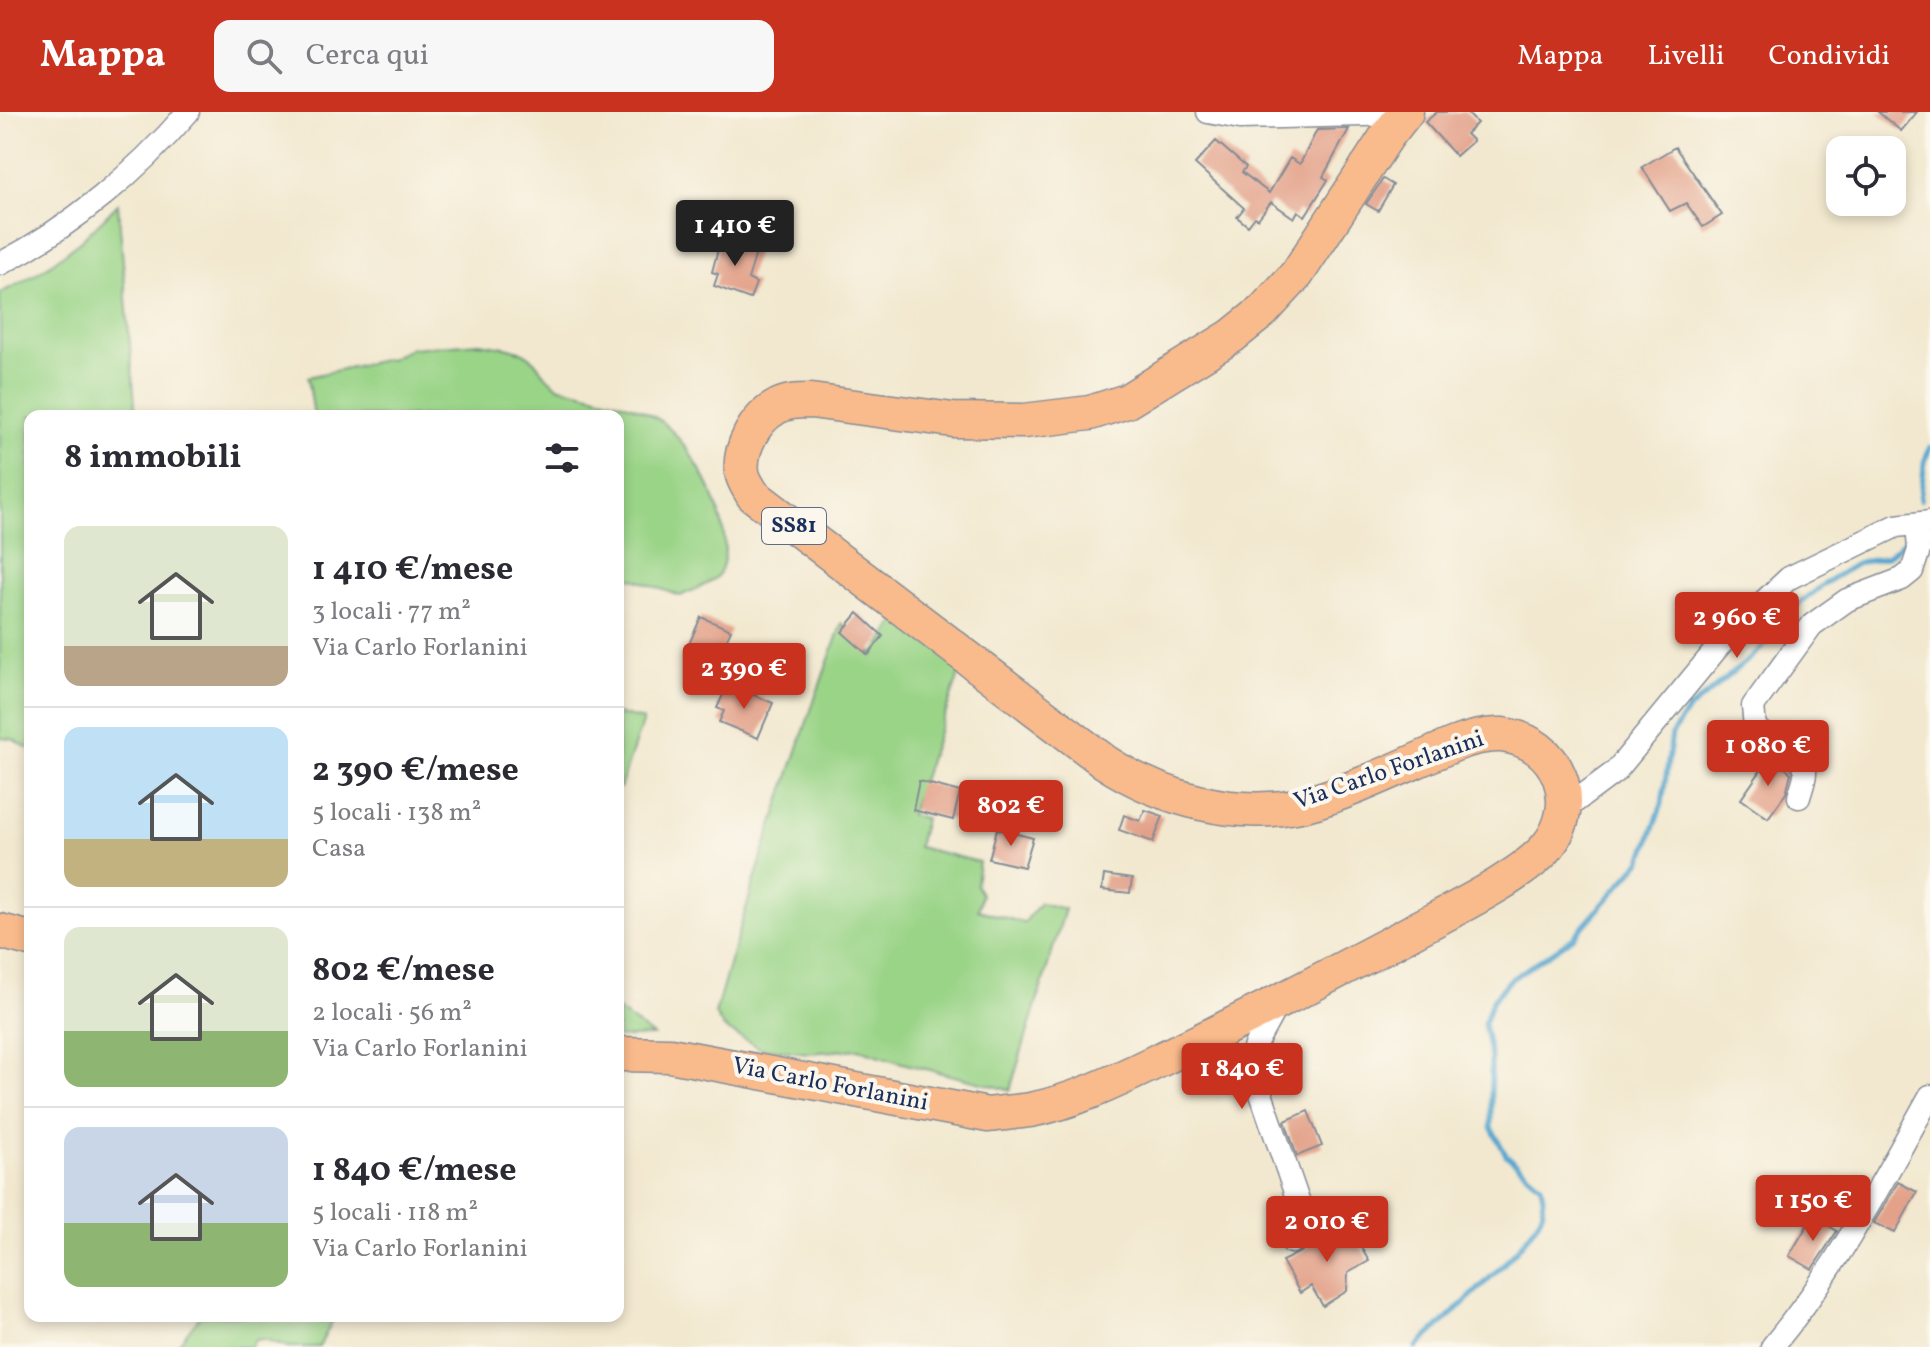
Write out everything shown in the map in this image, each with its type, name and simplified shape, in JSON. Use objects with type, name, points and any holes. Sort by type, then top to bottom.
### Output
[{"type":"main road","name":"Via Carlo Forlanini","points":[[624,1054],[670,1055],[988,1115],[1032,1109],[1079,1095],[1276,1005],[1469,901],[1527,865],[1547,847],[1561,823],[1565,809],[1565,787],[1552,760],[1523,740],[1501,735],[1479,736],[1455,744],[1304,804],[1237,808],[1180,798],[1153,789],[1105,762],[753,495],[742,474],[746,448],[754,429],[773,408],[791,401],[953,420],[1024,421],[1090,413],[1127,401],[1232,336],[1263,311],[1297,274],[1405,113]]},
{"type":"main road","points":[[0,931],[24,937]]},
{"type":"street","points":[[0,264],[42,243],[97,199],[156,150],[188,112]]},
{"type":"street","name":"Via Carlo Forlanini","points":[[1208,112],[1240,118],[1405,113]]},
{"type":"street","points":[[1565,809],[1616,771],[1728,635],[1789,578],[1896,526],[1924,523],[1912,571],[1902,579],[1847,600],[1812,625],[1753,706],[1755,728],[1798,756],[1805,771],[1799,797]]},
{"type":"street","points":[[1276,1005],[1257,1039],[1250,1062],[1304,1218],[1299,1235],[1292,1242]]},
{"type":"street","points":[[1772,1347],[1800,1313],[1862,1217],[1930,1096]]},
{"type":"green space","points":[[118,204],[135,410],[24,410],[24,746],[12,739],[0,738],[0,293],[64,254]]},
{"type":"green space","points":[[480,343],[508,348],[532,359],[558,386],[634,407],[662,422],[688,450],[719,511],[725,552],[718,575],[709,583],[680,596],[629,577],[624,591],[624,410],[313,410],[308,377],[391,358],[411,348]]},
{"type":"green space","points":[[901,612],[963,663],[910,815],[925,818],[918,847],[979,862],[976,885],[981,894],[978,910],[1024,923],[1040,903],[1065,909],[1010,1090],[859,1049],[809,1053],[760,1048],[724,1028],[715,1014],[775,817],[842,623],[874,655]]},
{"type":"green space","points":[[624,715],[643,720],[624,776]]},
{"type":"green space","points":[[624,1014],[653,1036],[624,1038]]},
{"type":"green space","points":[[195,1322],[332,1322],[319,1347],[289,1347],[264,1339],[255,1340],[251,1347],[176,1347]]},
{"type":"building","points":[[1437,112],[1466,112],[1477,123],[1466,134],[1473,141],[1456,156],[1425,122]]},
{"type":"building","points":[[1878,112],[1917,112],[1901,131]]},
{"type":"building","points":[[1349,129],[1323,177],[1328,180],[1305,216],[1298,211],[1294,218],[1271,202],[1248,226],[1237,217],[1244,208],[1195,164],[1216,141],[1246,167],[1242,172],[1269,193],[1290,158],[1300,164],[1317,130]]},
{"type":"building","points":[[1675,147],[1722,215],[1703,227],[1686,203],[1670,211],[1642,167]]},
{"type":"building","points":[[1383,179],[1393,185],[1378,211],[1366,204]]},
{"type":"building","points":[[721,238],[757,250],[748,279],[756,283],[750,299],[714,286],[718,274],[712,272]]},
{"type":"building","points":[[858,613],[883,636],[868,655],[842,632]]},
{"type":"building","points":[[701,617],[731,630],[715,664],[685,653]]},
{"type":"building","points":[[728,684],[773,703],[758,738],[719,722],[724,711],[717,708]]},
{"type":"building","points":[[1771,756],[1791,773],[1786,793],[1768,818],[1741,799]]},
{"type":"building","points":[[919,781],[960,792],[953,820],[913,810]]},
{"type":"building","points":[[1145,810],[1163,816],[1153,842],[1119,830],[1124,815],[1140,821]]},
{"type":"building","points":[[997,829],[1033,838],[1024,867],[989,859]]},
{"type":"building","points":[[1104,875],[1132,879],[1130,893],[1102,890]]},
{"type":"building","points":[[1308,1111],[1322,1146],[1297,1156],[1285,1121]]},
{"type":"building","points":[[1898,1182],[1917,1192],[1895,1233],[1874,1223]]},
{"type":"building","points":[[1813,1216],[1837,1231],[1812,1269],[1789,1256]]},
{"type":"building","points":[[1346,1222],[1369,1261],[1348,1273],[1347,1291],[1323,1306],[1311,1286],[1300,1293],[1282,1261]]},
{"type":"waterway","points":[[1920,500],[1925,460],[1930,447]]},
{"type":"waterway","points":[[1417,1347],[1507,1261],[1543,1210],[1541,1185],[1506,1155],[1491,1127],[1491,1058],[1484,1024],[1492,1001],[1510,980],[1573,938],[1642,860],[1662,804],[1672,734],[1687,711],[1753,656],[1777,634],[1795,607],[1831,579],[1858,563],[1886,557],[1907,540]]}]
